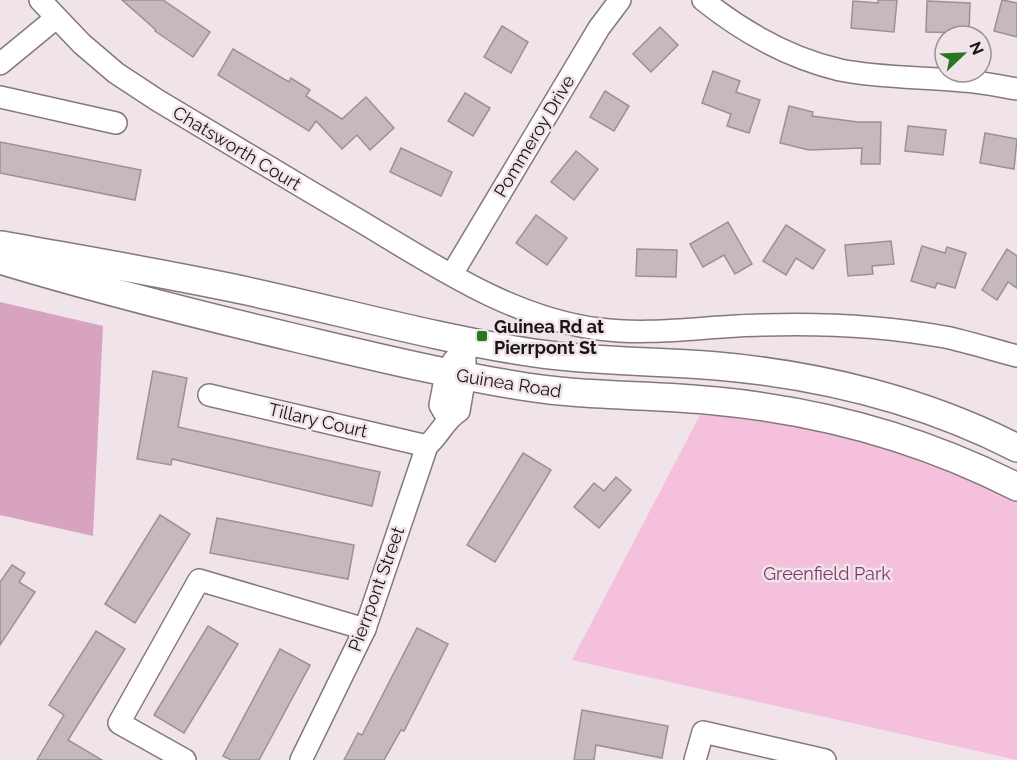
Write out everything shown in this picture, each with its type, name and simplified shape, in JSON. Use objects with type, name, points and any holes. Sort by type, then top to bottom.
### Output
[{"type":"main road","name":"Guinea Road","points":[[0,245],[231,288],[465,341],[571,358],[715,366],[801,377],[842,385],[930,411],[1017,448]]},
{"type":"main road","name":"Guinea Road","points":[[0,260],[98,289],[456,375],[568,392],[712,400],[795,411],[834,419],[919,444],[961,460],[1017,487]]},
{"type":"street","name":"Chatsworth Court","points":[[40,0],[81,44],[157,100],[452,274]]},
{"type":"street","name":"Pommeroy Drive","points":[[452,274],[599,28],[620,0]]},
{"type":"street","points":[[703,0],[748,33],[786,52],[822,65],[867,74],[965,81],[1017,89]]},
{"type":"street","points":[[0,64],[56,18]]},
{"type":"street","points":[[0,97],[116,123]]},
{"type":"street","points":[[452,274],[527,312],[556,321],[597,329],[659,332],[759,325],[820,324],[884,328],[946,338],[1017,356]]},
{"type":"street","name":"Pierrpont Street","points":[[301,760],[365,629],[428,446],[440,434],[448,419],[440,405],[456,375],[465,341]]},
{"type":"street","name":"Tillary Court","points":[[209,395],[428,446]]},
{"type":"street","points":[[185,760],[119,723],[199,580],[365,629]]},
{"type":"street","points":[[695,760],[703,732],[825,760]]},
{"type":"green space","name":"Greenfield Park","points":[[700,415],[764,418],[869,437],[1017,494],[1017,760],[572,660]]},
{"type":"shaded area","points":[[0,302],[103,326],[93,536],[0,515]]},
{"type":"building","points":[[122,0],[163,0],[210,32],[193,57],[155,31]]},
{"type":"building","points":[[878,0],[897,0],[894,32],[851,28],[853,1],[878,3]]},
{"type":"building","points":[[1002,0],[1017,3],[1017,37],[994,31]]},
{"type":"building","points":[[927,1],[970,3],[969,24],[933,24],[933,32],[926,32]]},
{"type":"building","points":[[502,26],[528,42],[511,73],[484,57]]},
{"type":"building","points":[[660,27],[678,45],[651,72],[633,54]]},
{"type":"building","points":[[233,49],[289,82],[291,78],[310,90],[306,96],[342,119],[366,97],[394,128],[370,150],[357,135],[342,149],[316,121],[309,131],[218,75]]},
{"type":"building","points":[[713,71],[740,81],[736,92],[760,100],[749,133],[727,126],[731,114],[702,103]]},
{"type":"building","points":[[605,91],[629,106],[614,131],[590,117]]},
{"type":"building","points":[[465,93],[490,108],[473,136],[448,121]]},
{"type":"building","points":[[789,106],[813,112],[812,116],[858,122],[881,122],[880,164],[861,164],[862,148],[809,150],[780,143]]},
{"type":"building","points":[[908,126],[946,130],[943,155],[905,151]]},
{"type":"building","points":[[985,133],[1017,139],[1014,169],[980,163]]},
{"type":"building","points":[[0,142],[141,170],[135,200],[0,173]]},
{"type":"building","points":[[401,148],[452,172],[441,196],[390,172]]},
{"type":"building","points":[[576,151],[598,169],[574,200],[551,182]]},
{"type":"building","points":[[536,215],[567,238],[547,265],[516,243]]},
{"type":"building","points":[[728,222],[752,264],[735,274],[724,255],[703,267],[690,244]]},
{"type":"building","points":[[786,225],[825,250],[813,269],[796,258],[786,275],[763,261]]},
{"type":"building","points":[[891,241],[894,264],[872,266],[873,274],[848,276],[845,245]]},
{"type":"building","points":[[922,246],[945,253],[947,247],[966,253],[955,288],[937,283],[935,288],[911,281]]},
{"type":"building","points":[[637,249],[677,250],[676,277],[636,276]]},
{"type":"building","points":[[1007,249],[1017,256],[1017,288],[1008,282],[997,300],[982,290]]},
{"type":"building","points":[[153,371],[187,378],[178,427],[380,472],[372,506],[172,459],[171,465],[137,459]]},
{"type":"building","points":[[523,453],[551,470],[495,562],[467,545]]},
{"type":"building","points":[[616,477],[631,490],[599,528],[574,507],[594,483],[604,491]]},
{"type":"building","points":[[160,515],[190,534],[135,623],[105,604]]},
{"type":"building","points":[[217,518],[354,545],[348,579],[210,553]]},
{"type":"building","points":[[12,565],[25,573],[19,582],[35,592],[0,645],[0,582]]},
{"type":"building","points":[[208,626],[238,644],[184,733],[154,715]]},
{"type":"building","points":[[417,628],[448,644],[404,731],[401,730],[384,760],[344,760],[358,733],[362,735]]},
{"type":"building","points":[[96,631],[125,649],[68,740],[102,760],[37,760],[64,715],[49,705]]},
{"type":"building","points":[[280,649],[310,665],[259,760],[231,760],[223,756]]},
{"type":"building","points":[[582,710],[668,726],[662,758],[596,745],[594,760],[574,760]]},
{"type":"place","name":"Guinea Rd at Pierrpont St","points":[[482,336]]}]
